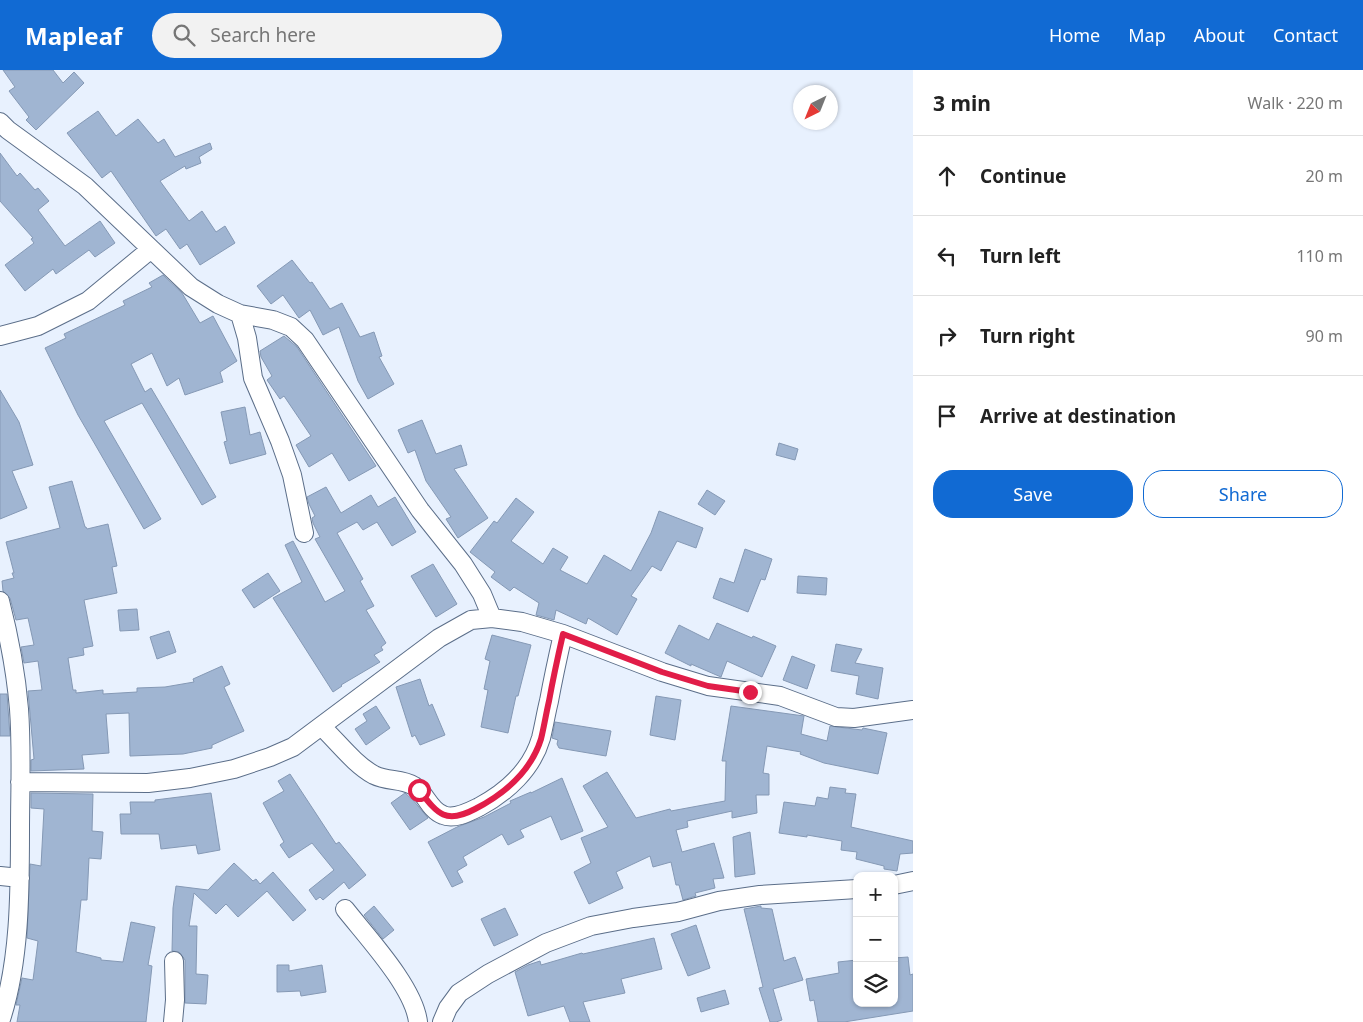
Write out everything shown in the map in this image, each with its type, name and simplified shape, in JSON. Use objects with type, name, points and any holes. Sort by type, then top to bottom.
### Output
[{"type":"street","points":[[0,122],[8,130],[84,186],[192,287],[218,304],[240,314],[273,320],[291,327],[305,340],[420,510],[463,564],[482,594],[492,618]]},
{"type":"street","points":[[0,336],[38,326],[88,301],[151,248]]},
{"type":"street","points":[[240,314],[247,338],[253,378],[277,433],[292,475],[304,534]]},
{"type":"street","points":[[0,601],[8,633],[19,709],[20,782],[20,878],[16,942],[5,1007],[0,1022]]},
{"type":"street","points":[[20,782],[148,783],[190,778],[234,769],[270,757],[293,747],[439,638],[471,620],[492,618],[522,622],[563,634],[662,672],[708,686],[780,696],[836,716],[854,718],[913,710]]},
{"type":"street","points":[[321,726],[363,767],[387,780],[403,781],[412,785],[442,815],[453,817],[472,811],[496,798],[518,778],[531,760],[540,739],[563,634]]},
{"type":"street","points":[[0,876],[20,878]]},
{"type":"street","points":[[898,884],[913,881]]},
{"type":"street","points":[[442,1022],[448,1008],[459,993],[488,974],[546,944],[591,926],[678,912],[719,900],[760,894],[853,889]]},
{"type":"street","points":[[345,909],[400,980],[417,1014],[418,1022]]},
{"type":"street","points":[[174,961],[176,1000],[174,1022]]},
{"type":"building","points":[[3,70],[53,70],[63,83],[74,72],[84,83],[36,130],[26,120],[29,117],[9,91],[15,87]]},
{"type":"building","points":[[98,111],[116,136],[138,119],[158,143],[164,139],[175,157],[210,143],[212,149],[199,157],[201,163],[186,169],[185,166],[160,181],[189,221],[202,211],[216,232],[225,226],[235,243],[200,265],[187,244],[180,249],[166,229],[156,236],[111,171],[102,178],[67,133]]},
{"type":"building","points":[[0,153],[17,176],[20,173],[35,190],[38,188],[49,201],[38,210],[65,246],[100,221],[115,243],[95,257],[89,250],[56,274],[53,269],[25,291],[5,265],[34,243],[31,239],[33,238],[0,201]]},
{"type":"building","points":[[292,260],[310,283],[312,282],[330,309],[342,303],[360,337],[374,332],[382,356],[379,357],[394,384],[368,399],[358,381],[339,327],[323,335],[310,310],[299,318],[283,295],[271,304],[257,286]]},
{"type":"building","points":[[163,275],[182,293],[200,323],[213,316],[237,361],[220,372],[223,382],[185,395],[179,378],[167,386],[152,353],[131,364],[145,392],[151,388],[216,497],[202,505],[142,403],[104,421],[161,519],[144,529],[78,415],[45,348],[66,338],[64,334],[125,305],[123,301],[152,287],[149,283]]},
{"type":"building","points":[[284,336],[297,347],[376,466],[349,481],[332,453],[309,467],[296,445],[311,436],[284,396],[280,399],[267,380],[272,376],[261,357],[260,351]]},
{"type":"building","points":[[0,390],[19,422],[33,465],[12,471],[27,508],[0,519]]},
{"type":"building","points":[[245,407],[250,435],[260,432],[266,454],[230,464],[224,442],[227,441],[221,412]]},
{"type":"building","points":[[422,420],[436,454],[461,445],[467,465],[454,469],[488,518],[458,538],[446,519],[451,517],[426,481],[415,450],[408,453],[398,430]]},
{"type":"building","points":[[779,443],[798,449],[795,460],[776,455]]},
{"type":"building","points":[[72,481],[85,527],[87,529],[108,524],[117,566],[112,567],[117,593],[84,600],[93,646],[83,648],[84,655],[68,658],[73,690],[76,690],[76,693],[103,690],[103,694],[137,692],[137,688],[165,687],[194,682],[193,679],[222,666],[230,684],[224,687],[244,731],[212,745],[212,748],[183,754],[130,756],[129,713],[106,714],[109,753],[82,755],[84,769],[31,771],[31,760],[34,759],[28,691],[42,690],[38,661],[24,663],[21,647],[34,645],[28,618],[16,620],[10,598],[3,591],[2,581],[14,578],[6,542],[60,528],[49,487]]},
{"type":"building","points":[[326,487],[341,513],[371,495],[378,507],[395,497],[416,532],[392,546],[377,522],[363,530],[357,522],[337,533],[363,579],[360,581],[374,606],[366,610],[386,643],[381,647],[383,650],[374,655],[380,662],[341,685],[333,692],[273,598],[302,582],[285,545],[293,541],[325,602],[345,591],[315,539],[320,537],[313,523],[312,518],[315,516],[307,497]]},
{"type":"building","points":[[707,490],[725,501],[715,515],[698,504]]},
{"type":"building","points":[[516,498],[534,512],[511,541],[543,564],[553,548],[568,557],[560,570],[587,584],[604,555],[631,571],[651,533],[659,511],[703,528],[696,548],[677,541],[661,571],[652,566],[631,596],[637,599],[617,635],[588,618],[586,624],[556,610],[554,620],[536,615],[539,603],[514,587],[510,591],[491,577],[495,572],[470,552],[494,521],[497,523]]},
{"type":"building","points":[[745,549],[772,559],[765,580],[761,579],[748,612],[713,598],[720,578],[734,583]]},
{"type":"building","points":[[433,564],[457,604],[436,617],[411,576]]},
{"type":"building","points":[[268,573],[280,591],[254,608],[242,590]]},
{"type":"building","points":[[798,576],[827,578],[826,595],[797,593]]},
{"type":"building","points":[[137,609],[139,630],[120,631],[118,610]]},
{"type":"building","points":[[717,623],[776,646],[762,677],[727,661],[721,677],[691,664],[691,666],[665,653],[679,625],[709,640]]},
{"type":"building","points":[[169,631],[176,652],[157,659],[150,637]]},
{"type":"building","points":[[492,635],[531,645],[518,696],[516,696],[508,733],[481,727],[488,690],[484,689],[490,661],[485,659]]},
{"type":"building","points":[[836,644],[862,649],[855,663],[883,668],[878,699],[856,694],[859,676],[831,671]]},
{"type":"building","points":[[792,656],[815,665],[807,689],[783,680]]},
{"type":"building","points":[[420,679],[429,706],[432,704],[445,735],[420,745],[415,735],[412,737],[396,687]]},
{"type":"building","points":[[0,694],[7,694],[10,736],[0,736]]},
{"type":"building","points":[[656,696],[681,700],[675,740],[650,735]]},
{"type":"building","points":[[376,706],[390,728],[366,745],[355,729],[367,721],[363,714]]},
{"type":"building","points":[[731,706],[804,716],[801,734],[827,741],[830,726],[862,730],[863,728],[887,733],[878,774],[824,763],[800,754],[801,752],[767,746],[763,773],[769,774],[769,795],[756,795],[757,813],[732,818],[732,811],[687,821],[688,827],[676,830],[682,852],[714,843],[724,878],[713,879],[715,888],[695,893],[696,896],[683,900],[679,885],[676,885],[671,862],[653,867],[650,856],[616,872],[623,888],[589,904],[574,872],[591,863],[581,838],[608,827],[583,786],[607,772],[636,818],[670,809],[671,811],[725,801],[726,761],[722,761]]},
{"type":"building","points":[[555,722],[611,731],[606,756],[559,748],[558,740],[552,738]]},
{"type":"building","points":[[290,774],[336,844],[339,842],[366,875],[349,889],[344,882],[323,900],[320,897],[316,900],[309,890],[334,870],[312,843],[289,858],[280,845],[284,842],[263,803],[284,791],[278,781]]},
{"type":"building","points":[[562,778],[583,831],[561,840],[551,816],[520,830],[524,837],[508,845],[502,834],[463,857],[467,865],[457,871],[463,882],[452,887],[428,842],[457,827],[484,817],[511,803],[510,801]]},
{"type":"building","points":[[830,787],[846,789],[845,793],[856,794],[851,827],[913,841],[913,853],[900,854],[897,871],[884,869],[884,866],[856,859],[857,852],[841,850],[842,841],[807,835],[807,837],[779,833],[784,802],[815,806],[817,797],[828,799]]},
{"type":"building","points":[[31,793],[93,794],[92,831],[103,832],[101,859],[89,858],[87,900],[81,900],[76,952],[101,958],[101,960],[123,962],[131,922],[155,927],[148,965],[152,966],[146,1022],[17,1022],[20,1005],[16,1005],[22,978],[33,980],[38,941],[27,938],[30,864],[41,866],[44,809],[31,808]]},
{"type":"building","points":[[211,793],[220,850],[198,854],[196,845],[161,849],[159,834],[121,834],[120,814],[131,814],[130,802],[155,802],[155,800]]},
{"type":"building","points":[[405,793],[428,818],[410,830],[391,803]]},
{"type":"building","points":[[750,832],[755,874],[735,877],[733,837]]},
{"type":"building","points":[[234,863],[253,881],[256,879],[260,884],[273,872],[306,910],[293,921],[267,891],[238,917],[226,904],[216,914],[194,893],[189,926],[197,926],[196,974],[208,975],[206,1004],[185,1003],[185,960],[179,952],[172,951],[173,908],[176,886],[208,890]]},
{"type":"building","points":[[374,906],[394,930],[383,939],[364,915]]},
{"type":"building","points":[[761,906],[761,908],[772,909],[784,961],[795,957],[803,980],[773,989],[782,1020],[776,1022],[770,1022],[759,988],[763,987],[744,909]]},
{"type":"building","points":[[505,908],[518,935],[494,946],[481,919]]},
{"type":"building","points":[[696,925],[710,968],[688,976],[671,934]]},
{"type":"building","points":[[654,938],[662,969],[621,979],[625,993],[583,1002],[590,1022],[570,1022],[564,1006],[528,1016],[515,972],[540,961],[541,965],[582,953]]},
{"type":"building","points":[[908,957],[910,975],[913,974],[913,1011],[844,1022],[818,1022],[814,1000],[810,1001],[806,979],[839,973],[838,962],[853,960],[853,1007],[898,1007],[898,958]]},
{"type":"building","points":[[277,965],[289,965],[289,971],[322,965],[326,992],[301,996],[300,991],[277,992]]},
{"type":"building","points":[[725,990],[729,1004],[701,1012],[697,998]]},
{"type":"route","points":[[419,790],[432,807],[442,815],[453,817],[472,811],[496,798],[518,778],[531,760],[540,739],[563,634],[662,672],[708,686],[750,692]]}]
